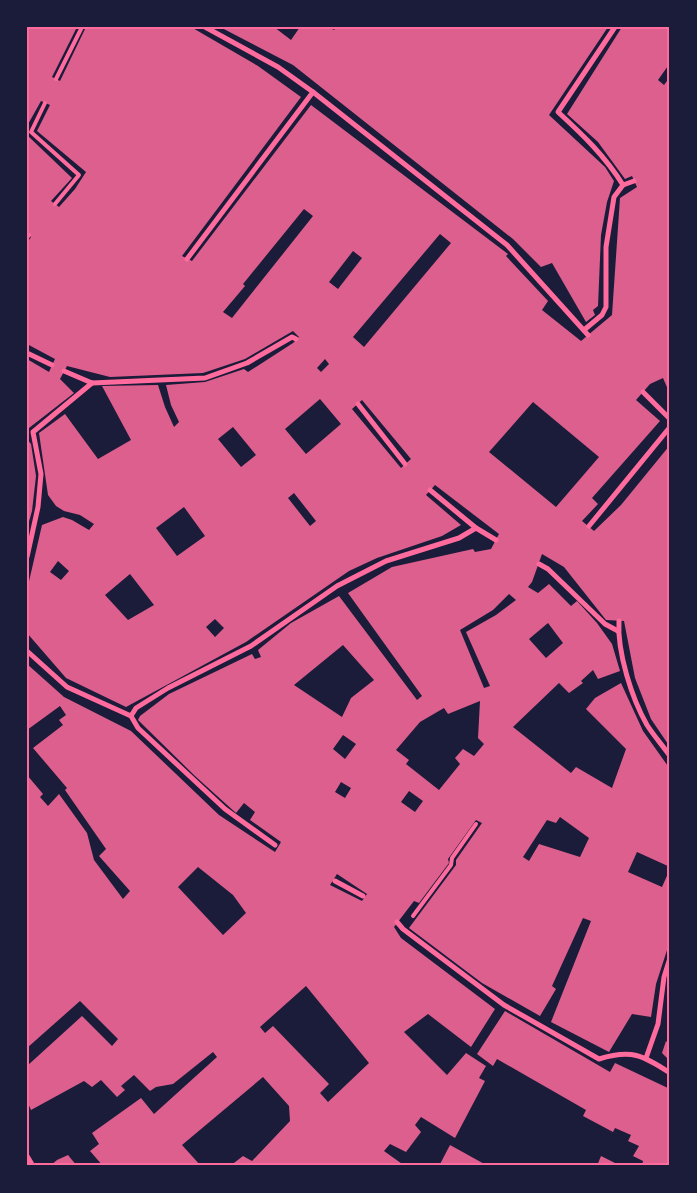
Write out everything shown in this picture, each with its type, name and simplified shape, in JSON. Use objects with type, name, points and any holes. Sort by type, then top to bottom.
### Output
[{"type":"street","points":[[205,27],[278,67],[313,92],[507,245],[586,332],[602,315],[606,307],[606,247],[614,197],[623,185],[634,181]]},
{"type":"street","points":[[615,27],[558,112],[594,145],[610,163],[623,185]]},
{"type":"street","points":[[188,259],[313,92]]},
{"type":"street","points":[[64,371],[92,383],[205,378],[247,363],[292,337],[296,339]]},
{"type":"street","points":[[27,353],[52,365]]},
{"type":"street","points":[[27,556],[38,507],[41,474],[33,432],[92,383]]},
{"type":"street","points":[[643,392],[670,419]]},
{"type":"street","points":[[357,404],[405,464]]},
{"type":"street","points":[[589,526],[670,427]]},
{"type":"street","points":[[430,490],[476,528],[495,540]]},
{"type":"street","points":[[131,716],[136,708],[168,688],[251,646],[337,586],[386,561],[459,538],[476,528]]},
{"type":"street","points":[[538,564],[548,569],[605,624],[618,631]]},
{"type":"street","points":[[619,621],[618,631],[629,682],[647,725],[670,756]]},
{"type":"street","points":[[27,651],[67,687],[131,716],[138,729],[225,809],[275,845]]},
{"type":"street","points":[[335,881],[363,896]]},
{"type":"street","points":[[397,922],[403,929],[504,1005],[599,1059],[630,1053],[646,1058],[670,1073]]},
{"type":"street","points":[[646,1058],[658,1024],[664,977],[670,958]]},
{"type":"street","points":[[27,1156],[33,1166]]},
{"type":"path","points":[[56,79],[82,27]]},
{"type":"path","points":[[45,103],[31,132],[78,175],[55,204]]},
{"type":"path","points":[[403,929],[451,865],[452,858],[476,824]]},
{"type":"building","points":[[27,27],[77,27],[52,77],[60,81],[86,27],[191,27],[258,66],[301,97],[182,256],[192,261],[311,105],[508,254],[506,256],[548,301],[542,310],[581,341],[612,315],[620,198],[637,187],[632,176],[625,179],[598,142],[567,114],[622,27],[670,27],[670,63],[658,80],[664,85],[670,77],[670,394],[663,378],[650,384],[636,400],[660,421],[592,498],[598,504],[582,521],[594,531],[621,505],[670,445],[670,747],[651,719],[635,678],[624,621],[606,620],[564,567],[542,554],[528,587],[538,593],[549,584],[571,606],[577,601],[612,644],[620,671],[598,679],[593,670],[581,681],[583,683],[569,693],[559,683],[513,727],[571,773],[576,767],[612,788],[626,749],[586,709],[595,698],[621,683],[643,731],[670,769],[670,867],[637,852],[628,872],[662,887],[670,869],[670,941],[656,984],[651,1017],[632,1014],[609,1052],[551,1022],[591,921],[583,918],[552,986],[556,989],[540,1016],[482,983],[409,928],[456,865],[456,860],[482,823],[476,820],[448,859],[449,863],[419,903],[414,901],[394,927],[401,938],[495,1009],[471,1047],[428,1014],[404,1032],[447,1075],[466,1053],[486,1066],[479,1078],[485,1081],[455,1138],[421,1117],[415,1125],[421,1132],[406,1152],[390,1144],[384,1151],[405,1166],[230,1166],[243,1156],[252,1161],[290,1121],[289,1106],[263,1077],[182,1145],[201,1166],[103,1166],[90,1151],[99,1144],[92,1133],[141,1098],[154,1114],[217,1057],[213,1052],[173,1084],[156,1087],[150,1091],[134,1075],[121,1086],[125,1090],[117,1097],[101,1080],[92,1087],[84,1081],[31,1110],[27,1101],[27,1066],[82,1016],[112,1046],[118,1039],[80,1001],[27,1048],[27,775],[43,794],[40,797],[48,806],[59,794],[87,833],[94,860],[123,899],[130,891],[99,856],[106,849],[65,790],[67,788],[33,748],[63,725],[59,720],[66,715],[60,706],[27,730],[27,664],[64,697],[131,731],[219,815],[275,852],[281,842],[250,820],[255,812],[244,803],[236,813],[138,720],[140,716],[169,694],[252,654],[255,659],[261,657],[258,650],[291,623],[339,596],[417,700],[422,696],[348,593],[392,567],[473,549],[475,552],[491,549],[499,534],[435,485],[426,495],[461,525],[442,536],[377,558],[349,571],[246,642],[126,707],[66,678],[27,633],[27,590],[42,525],[63,517],[89,530],[94,524],[80,515],[64,511],[56,506],[48,495],[39,433],[65,414],[98,459],[131,440],[102,386],[158,385],[174,427],[179,422],[171,405],[166,385],[205,382],[244,369],[248,372],[299,337],[293,331],[245,359],[203,373],[110,377],[67,366],[60,379],[74,393],[29,428],[27,425],[27,359],[49,372],[55,359],[27,344],[27,243],[31,237],[27,233],[27,135],[72,178],[51,201],[59,207],[86,172],[37,131],[50,105],[41,101],[27,126]],"holes":[[[304,209],[313,216],[232,318],[223,312]],[[440,234],[451,243],[364,347],[353,337]],[[353,251],[362,258],[338,289],[329,282]],[[325,359],[329,364],[321,372],[317,368]],[[320,399],[341,424],[306,454],[285,429]],[[362,400],[411,459],[401,468],[352,409]],[[533,402],[599,457],[556,507],[489,452]],[[233,427],[256,455],[241,467],[218,439]],[[294,493],[316,521],[310,526],[288,498]],[[184,507],[205,536],[177,556],[156,528]],[[58,561],[69,571],[61,580],[50,572]],[[130,574],[154,605],[128,620],[105,595]],[[509,594],[516,600],[496,615],[466,632],[490,686],[484,688],[460,630],[493,610]],[[215,619],[224,628],[215,637],[206,627]],[[548,623],[563,643],[546,658],[529,639]],[[343,645],[374,680],[351,698],[342,717],[294,685]],[[480,701],[478,738],[484,744],[474,756],[463,749],[455,758],[460,764],[439,790],[406,764],[409,760],[396,750],[420,722],[444,708],[448,714]],[[343,735],[356,744],[345,759],[333,749]],[[341,782],[351,788],[345,798],[335,792]],[[409,791],[423,801],[415,812],[401,802]],[[560,817],[589,838],[580,857],[539,844],[529,861],[523,857],[547,820],[556,823]],[[198,867],[233,895],[246,913],[223,935],[178,887]],[[337,874],[367,894],[362,901],[330,885]],[[306,986],[369,1063],[328,1102],[320,1093],[329,1084],[273,1026],[265,1033],[260,1027]]]},
{"type":"building","points":[[220,27],[274,27],[291,40],[300,27],[329,27],[334,30],[336,27],[608,27],[549,115],[605,167],[614,181],[607,202],[601,235],[598,306],[593,310],[595,315],[586,322],[552,263],[541,267],[513,239],[293,65]]},
{"type":"building","points":[[27,439],[31,444],[36,476],[28,525]]},
{"type":"building","points":[[505,1011],[610,1072],[615,1063],[670,1089],[670,1166],[642,1166],[643,1161],[633,1156],[639,1146],[628,1141],[631,1135],[615,1128],[613,1132],[583,1116],[586,1110],[497,1059],[493,1066],[477,1054]]},
{"type":"building","points":[[666,1041],[670,1045],[670,1061],[662,1053]]},
{"type":"building","points":[[450,1145],[488,1166],[439,1166]]},
{"type":"building","points":[[68,1155],[77,1166],[50,1166],[57,1160]]},
{"type":"building","points":[[601,1156],[621,1166],[597,1166]]}]
